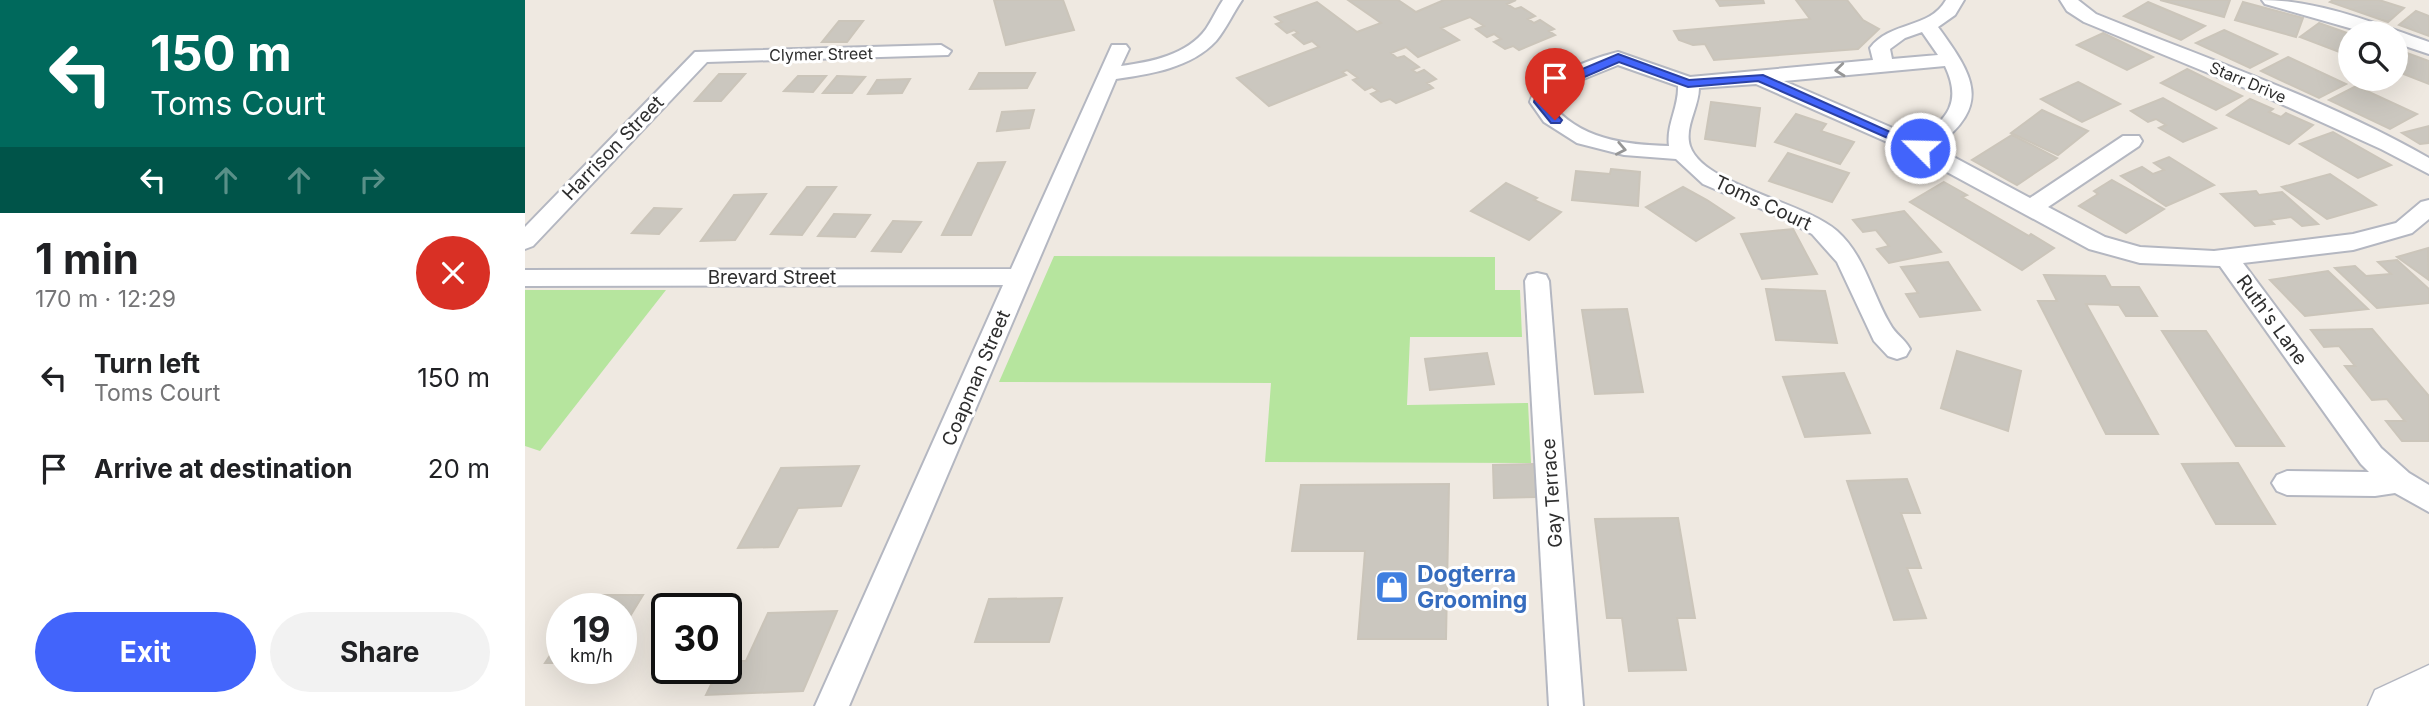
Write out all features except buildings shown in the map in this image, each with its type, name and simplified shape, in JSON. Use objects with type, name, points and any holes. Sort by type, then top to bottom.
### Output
[{"type":"main road","points":[[2392,706],[2429,688]]},
{"type":"street","points":[[1108,74],[1154,66],[1188,53],[1208,39],[1233,0]]},
{"type":"street","points":[[1884,65],[1880,48],[1887,38],[1902,30],[1927,25],[1949,12],[1955,0]]},
{"type":"street","name":"Starr Drive","points":[[2069,0],[2073,8],[2090,18],[2277,94],[2389,144],[2429,167]]},
{"type":"street","points":[[2271,0],[2344,21]]},
{"type":"street","points":[[1920,148],[1955,122],[1962,106],[1963,85],[1952,60],[1927,25]]},
{"type":"street","points":[[2408,41],[2429,48]]},
{"type":"street","name":"Coapman Street","points":[[832,706],[1119,49]]},
{"type":"street","name":"Clymer Street","points":[[702,56],[941,51]]},
{"type":"street","name":"Harrison Street","points":[[525,241],[702,56]]},
{"type":"street","points":[[1688,83],[1691,93],[1680,119],[1678,135],[1682,153],[1644,153],[1603,146],[1555,120],[1540,102],[1542,94],[1548,88],[1618,58],[1688,83],[1952,60]]},
{"type":"street","points":[[1759,78],[1920,148],[2031,208],[2131,141]]},
{"type":"street","name":"Toms Court","points":[[1682,153],[1698,171],[1713,180],[1797,215],[1833,240],[1851,266],[1880,331],[1897,349]]},
{"type":"street","points":[[2227,258],[2340,245],[2389,234],[2404,228],[2429,207]]},
{"type":"street","name":"Ruth's Lane","points":[[2031,208],[2111,248],[2172,259],[2227,258],[2371,456],[2399,481],[2429,499]]},
{"type":"street","name":"Brevard Street","points":[[525,278],[1019,276]]},
{"type":"street","name":"Gay Terrace","points":[[1537,281],[1566,706]]},
{"type":"street","points":[[2287,483],[2375,484],[2399,481]]},
{"type":"green space","points":[[1054,256],[1495,257],[1495,290],[1520,290],[1522,337],[1410,337],[1407,405],[1528,403],[1531,463],[1265,462],[1271,383],[999,382]]},
{"type":"green space","points":[[525,290],[666,290],[540,451],[525,446]]},
{"type":"place","name":"Dogterra Grooming","points":[[1392,587]]},
{"type":"route","points":[[1555,120],[1540,102],[1542,94],[1548,88],[1618,58],[1688,83],[1759,78],[1920,148]]}]
